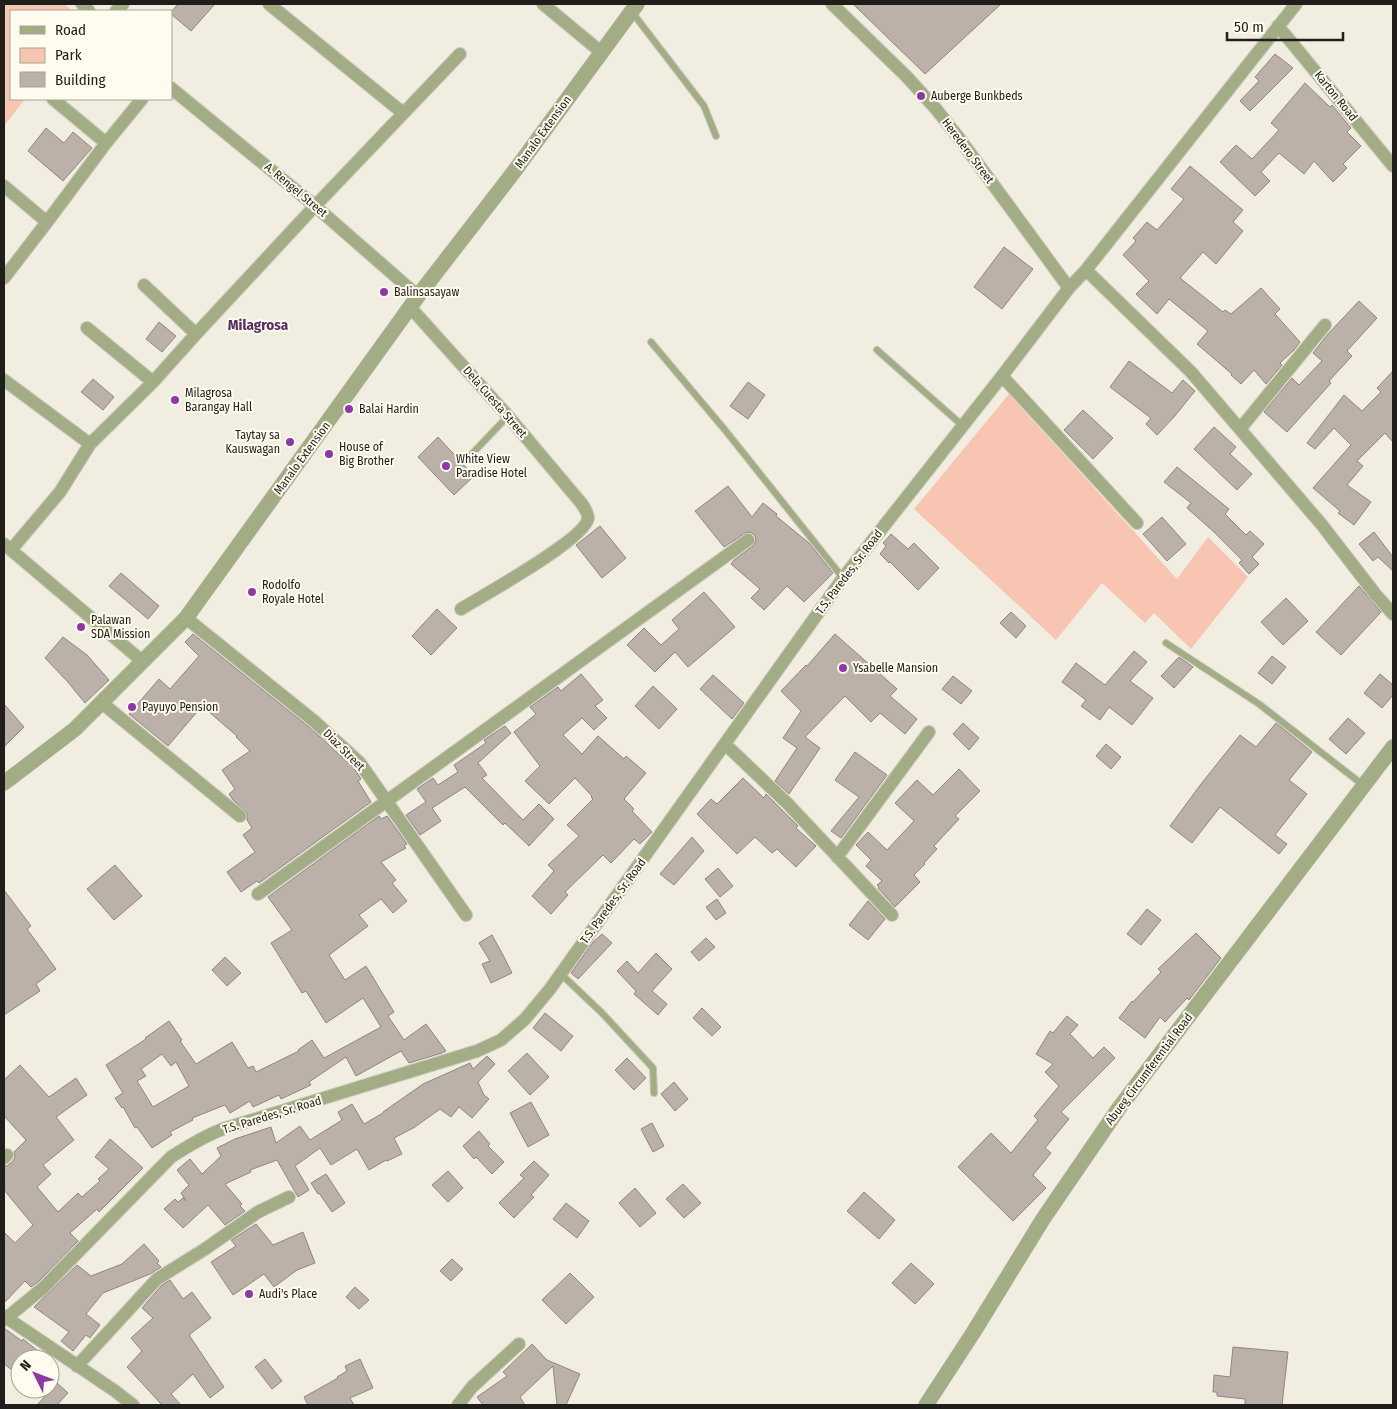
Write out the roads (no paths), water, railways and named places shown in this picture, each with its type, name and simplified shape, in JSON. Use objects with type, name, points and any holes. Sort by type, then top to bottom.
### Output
[{"type":"street","points":[[269,4],[403,113]]},
{"type":"street","points":[[542,4],[601,52]]},
{"type":"street","name":"Heredero Street","points":[[832,4],[907,77],[936,109],[960,138],[1069,288]]},
{"type":"street","name":"T.S. Paredes, Sr. Road","points":[[5,1318],[43,1288],[171,1157],[193,1143],[207,1135],[224,1129],[478,1051],[501,1040],[525,1019],[561,974],[843,578],[1069,288],[1086,270],[1296,4]]},
{"type":"street","name":"Manalo Extension","points":[[4,783],[75,729],[186,618],[414,302],[513,173],[634,8]]},
{"type":"street","name":"Karton Road","points":[[1278,26],[1393,166]]},
{"type":"street","points":[[142,661],[8,547],[60,492],[90,444],[153,382],[460,54]]},
{"type":"street","name":"A. Rengel Street","points":[[172,89],[316,206],[414,302]]},
{"type":"street","points":[[53,100],[106,143]]},
{"type":"street","points":[[4,276],[141,100]]},
{"type":"street","points":[[4,186],[47,222]]},
{"type":"street","points":[[1086,270],[1186,367],[1322,525],[1393,614]]},
{"type":"street","points":[[144,285],[196,334]]},
{"type":"street","name":"Dela Cuesta Street","points":[[414,302],[582,504],[588,518],[579,532],[549,555],[461,609]]},
{"type":"street","points":[[1240,430],[1325,324]]},
{"type":"street","points":[[87,328],[153,382]]},
{"type":"street","points":[[1002,376],[1137,523]]},
{"type":"street","points":[[4,380],[90,444]]},
{"type":"street","points":[[258,894],[748,540]]},
{"type":"street","name":"Diaz Street","points":[[186,618],[314,721],[360,763],[466,915]]},
{"type":"street","points":[[102,703],[240,816]]},
{"type":"street","points":[[837,857],[929,732]]},
{"type":"street","points":[[725,744],[788,804],[892,915]]},
{"type":"street","name":"Abueg Circumferential Road","points":[[926,1405],[1043,1219],[1119,1108],[1393,747]]},
{"type":"street","points":[[77,1366],[157,1279],[205,1249],[258,1212],[289,1196]]},
{"type":"street","points":[[5,1318],[133,1405]]},
{"type":"street","points":[[458,1405],[472,1387],[519,1344]]},
{"type":"lane","points":[[634,8],[704,106],[716,136]]},
{"type":"lane","points":[[651,342],[725,430],[843,578]]},
{"type":"lane","points":[[877,350],[963,426]]},
{"type":"lane","points":[[468,458],[508,416]]},
{"type":"lane","points":[[1166,643],[1259,704],[1364,786]]},
{"type":"lane","points":[[561,974],[602,1013],[653,1068],[654,1093]]},
{"type":"place","name":"Auberge Bunkbeds","points":[[921,96]]},
{"type":"place","name":"Balinsasayaw","points":[[384,292]]},
{"type":"place","name":"Milagrosa Barangay Hall","points":[[175,400]]},
{"type":"place","name":"Balai Hardin","points":[[349,409]]},
{"type":"place","name":"Taytay sa Kauswagan","points":[[290,442]]},
{"type":"place","name":"House of Big Brother","points":[[329,454]]},
{"type":"place","name":"White View Paradise Hotel","points":[[446,466]]},
{"type":"place","name":"Rodolfo Royale Hotel","points":[[252,592]]},
{"type":"place","name":"Palawan SDA Mission","points":[[81,627]]},
{"type":"place","name":"Ysabelle Mansion","points":[[843,668]]},
{"type":"place","name":"Payuyo Pension","points":[[132,707]]},
{"type":"place","name":"Audi's Place","points":[[249,1294]]},
{"type":"district","name":"Milagrosa","points":[[258,325]]}]
